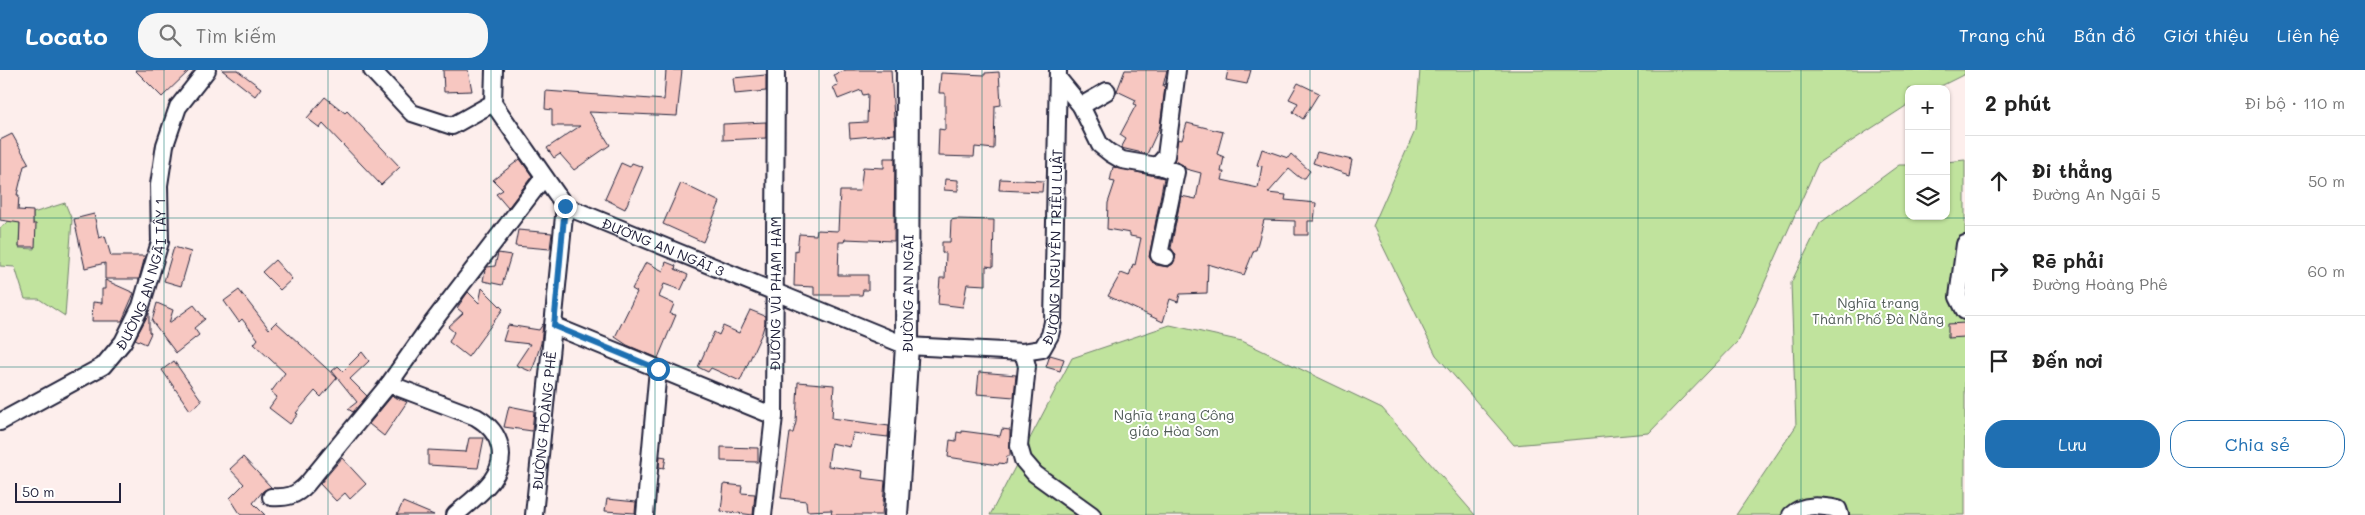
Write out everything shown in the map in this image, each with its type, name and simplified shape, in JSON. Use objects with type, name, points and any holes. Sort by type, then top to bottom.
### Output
[{"type":"main road","name":"ĐƯỜNG AN NGÃI","points":[[896,515],[907,346],[908,70]]},
{"type":"street","name":"ĐƯỜNG AN NGÃI TÂY 1","points":[[0,422],[103,366],[123,342],[141,306],[160,242],[159,185],[164,144],[178,106],[206,70]]},
{"type":"street","points":[[372,70],[412,113],[452,126],[493,103]]},
{"type":"street","points":[[494,70],[493,103],[565,206]]},
{"type":"street","name":"ĐƯỜNG VŨ PHẠM HÀM","points":[[763,515],[774,416],[776,70]]},
{"type":"street","points":[[1058,74],[1080,106],[1100,145],[1122,160],[1157,166],[1166,156],[1177,70]]},
{"type":"street","name":"ĐƯỜNG NGUYỄN TRIỆU LUẬT","points":[[907,346],[1023,352],[1042,349],[1050,335],[1053,322],[1058,74]]},
{"type":"street","points":[[1080,106],[1107,90]]},
{"type":"street","points":[[1163,161],[1162,166],[1176,172],[1159,255],[1166,257]]},
{"type":"street","points":[[271,497],[289,497],[302,490],[389,384],[429,328],[544,177]]},
{"type":"street","name":"ĐƯỜNG AN NGÃI 3","points":[[565,206],[907,346]]},
{"type":"street","name":"ĐƯỜNG HOÀNG PHÊ","points":[[534,515],[565,206]]},
{"type":"street","points":[[1965,244],[1958,297],[1965,311]]},
{"type":"street","points":[[554,326],[774,416]]},
{"type":"street","points":[[1023,352],[1026,366],[1020,446],[1023,460],[1034,474],[1092,515]]},
{"type":"street","points":[[645,515],[658,369]]},
{"type":"street","points":[[389,384],[476,417],[487,424],[494,432],[501,453],[501,464],[498,471],[491,481],[455,515]]},
{"type":"street","points":[[1790,515],[1804,508],[1820,505],[1838,509],[1840,515]]},
{"type":"green space","points":[[1420,70],[1965,70],[1965,74],[1943,85],[1905,85],[1905,107],[1818,163],[1739,340],[1649,433],[1514,445],[1436,355],[1373,226],[1415,131]]},
{"type":"green space","name":"Nghĩa trang Thành Phố Đà Nẵng","points":[[1965,160],[1965,515],[1736,515],[1796,426],[1791,283],[1820,223],[1899,165],[1905,165],[1905,220],[1950,220],[1950,162]]},
{"type":"green space","points":[[65,203],[72,220],[65,316],[39,299],[25,299],[15,267],[0,266],[0,228],[20,212],[19,248],[34,249],[33,213]]},
{"type":"green space","name":"Nghĩa trang Công giáo Hòa Sơn","points":[[1170,325],[1242,341],[1382,408],[1475,515],[990,515],[1072,358]]},
{"type":"building","points":[[135,70],[190,70],[162,97]]},
{"type":"building","points":[[222,70],[237,70],[261,88],[255,96]]},
{"type":"building","points":[[443,70],[468,70],[472,91],[444,92]]},
{"type":"building","points":[[666,70],[682,70],[677,116],[589,112],[610,145],[574,170],[560,154],[554,158],[547,148],[580,126],[552,126],[552,110],[545,109],[546,91],[664,100]]},
{"type":"building","points":[[846,70],[891,70],[895,134],[850,138],[849,123],[867,122],[868,94],[863,95],[861,90],[838,99],[833,87],[838,85],[834,75]]},
{"type":"building","points":[[1125,70],[1167,70],[1163,86],[1165,87],[1160,126],[1147,154],[1121,148],[1126,139],[1120,135],[1136,105],[1134,104],[1136,100],[1117,91]]},
{"type":"building","points":[[1228,70],[1251,70],[1247,84],[1226,80]]},
{"type":"building","points":[[999,72],[1001,105],[995,106],[994,149],[975,147],[974,157],[938,156],[939,129],[945,130],[945,93],[939,93],[941,73],[985,75],[985,73]]},
{"type":"building","points":[[766,75],[766,91],[735,94],[733,78]]},
{"type":"building","points":[[1298,83],[1319,93],[1303,119],[1293,112],[1298,103],[1289,99]]},
{"type":"building","points":[[325,97],[345,113],[347,111],[400,167],[381,185],[323,124],[320,128],[307,118]]},
{"type":"building","points":[[766,122],[766,138],[723,140],[723,124]]},
{"type":"building","points":[[1187,123],[1223,132],[1217,154],[1224,157],[1221,172],[1224,172],[1222,180],[1258,188],[1262,166],[1257,165],[1262,149],[1288,158],[1291,154],[1310,171],[1305,178],[1300,178],[1289,169],[1268,193],[1286,195],[1285,200],[1316,203],[1314,221],[1308,221],[1308,235],[1295,235],[1295,221],[1264,220],[1256,250],[1254,250],[1244,275],[1208,264],[1207,293],[1180,294],[1178,302],[1170,299],[1163,322],[1108,296],[1121,273],[1129,276],[1133,264],[1135,265],[1141,238],[1130,236],[1130,233],[1107,229],[1108,203],[1115,182],[1110,181],[1113,167],[1164,178],[1149,257],[1156,265],[1168,267],[1173,264],[1176,255],[1171,248],[1181,196],[1196,199],[1201,173],[1186,169],[1183,165],[1174,161],[1178,139],[1182,140]]},
{"type":"building","points":[[12,134],[29,164],[24,166],[17,195],[19,195],[18,210],[33,211],[33,224],[36,224],[35,247],[19,247],[20,223],[0,220],[0,140]]},
{"type":"building","points":[[1317,152],[1352,160],[1349,175],[1313,163]]},
{"type":"building","points":[[884,158],[895,158],[894,241],[845,239],[844,242],[839,242],[838,275],[868,275],[868,290],[863,290],[862,295],[814,295],[814,287],[794,286],[795,250],[797,251],[799,234],[816,235],[817,230],[838,231],[840,191],[860,191],[863,167],[884,168]]},
{"type":"building","points":[[520,159],[532,176],[508,208],[496,194],[503,190],[493,180]]},
{"type":"building","points":[[621,163],[630,167],[632,163],[643,167],[625,209],[605,199]]},
{"type":"building","points":[[945,179],[958,180],[958,191],[944,190]]},
{"type":"building","points":[[1000,179],[1043,181],[1042,192],[999,190]]},
{"type":"building","points":[[681,183],[720,202],[703,242],[663,224]]},
{"type":"building","points":[[94,214],[99,238],[105,236],[111,256],[145,256],[139,279],[105,279],[105,263],[85,268],[74,219]]},
{"type":"building","points":[[951,220],[994,220],[993,267],[986,266],[986,285],[967,284],[963,307],[938,304],[940,278],[945,278],[946,253],[942,253],[942,242],[950,242]]},
{"type":"building","points":[[518,230],[552,233],[550,249],[515,246]]},
{"type":"building","points":[[174,247],[191,252],[181,286],[164,281]]},
{"type":"building","points":[[498,253],[511,255],[502,285],[483,281],[487,267],[495,266]]},
{"type":"building","points":[[275,260],[292,279],[280,290],[262,272]]},
{"type":"building","points":[[646,262],[663,271],[666,262],[676,266],[675,269],[688,275],[681,290],[664,284],[659,297],[674,304],[670,314],[676,315],[658,358],[627,345],[615,337],[637,292],[632,289]]},
{"type":"building","points":[[105,280],[134,293],[122,321],[92,321],[93,302],[102,303],[102,289],[105,289]]},
{"type":"building","points":[[482,288],[503,309],[468,357],[449,342],[454,332],[448,327],[463,313],[457,308],[468,292],[479,303]]},
{"type":"building","points":[[239,290],[269,329],[276,322],[337,378],[321,397],[315,391],[296,413],[298,414],[290,424],[269,408],[277,397],[271,392],[285,373],[254,344],[258,339],[242,319],[239,322],[224,301]]},
{"type":"building","points":[[157,303],[173,310],[169,323],[194,305],[205,319],[194,328],[199,335],[176,353],[152,321]]},
{"type":"building","points":[[750,310],[765,316],[765,323],[740,381],[711,368],[708,372],[698,367],[714,332],[719,335],[723,326],[739,333]]},
{"type":"building","points":[[149,313],[149,332],[151,333],[146,344],[135,339]]},
{"type":"building","points":[[1965,323],[1965,337],[1948,338],[1948,324]]},
{"type":"building","points":[[543,324],[541,343],[532,372],[516,365],[530,344],[503,341],[508,325],[539,330]]},
{"type":"building","points":[[362,352],[369,361],[350,379],[367,396],[353,412],[348,409],[357,402],[332,371],[338,366],[343,371]]},
{"type":"building","points":[[1050,355],[1064,359],[1060,371],[1046,367]]},
{"type":"building","points":[[174,361],[202,401],[190,410],[162,370]]},
{"type":"building","points":[[979,372],[1016,375],[1014,397],[977,394]]},
{"type":"building","points":[[798,382],[834,385],[832,418],[889,426],[888,437],[853,433],[850,447],[831,443],[828,466],[863,471],[862,478],[885,481],[882,515],[831,515],[832,510],[807,511],[806,501],[781,498],[790,433],[793,433],[796,422]]},
{"type":"building","points":[[392,396],[407,402],[384,436],[369,424]]},
{"type":"building","points":[[509,406],[534,411],[532,431],[504,427]]},
{"type":"building","points":[[1002,429],[1010,430],[1010,456],[1007,456],[1006,464],[999,463],[998,465],[948,457],[950,440],[956,441],[957,432],[1000,436]]},
{"type":"building","points":[[469,438],[484,438],[478,468],[428,465],[428,450],[466,452]]},
{"type":"building","points":[[721,447],[758,448],[758,462],[721,461]]},
{"type":"building","points":[[660,456],[666,457],[664,468],[659,467]]},
{"type":"building","points":[[243,457],[271,487],[263,491],[253,503],[265,515],[241,515],[230,498],[244,484],[230,469]]},
{"type":"building","points":[[342,458],[366,484],[350,499],[345,493],[336,501],[320,484]]},
{"type":"building","points":[[724,484],[742,486],[741,493],[755,494],[753,515],[721,511]]},
{"type":"building","points":[[607,499],[636,502],[635,513],[605,511]]},
{"type":"building","points":[[403,502],[434,515],[397,515]]},
{"type":"route","points":[[565,206],[554,326],[658,369]]}]
